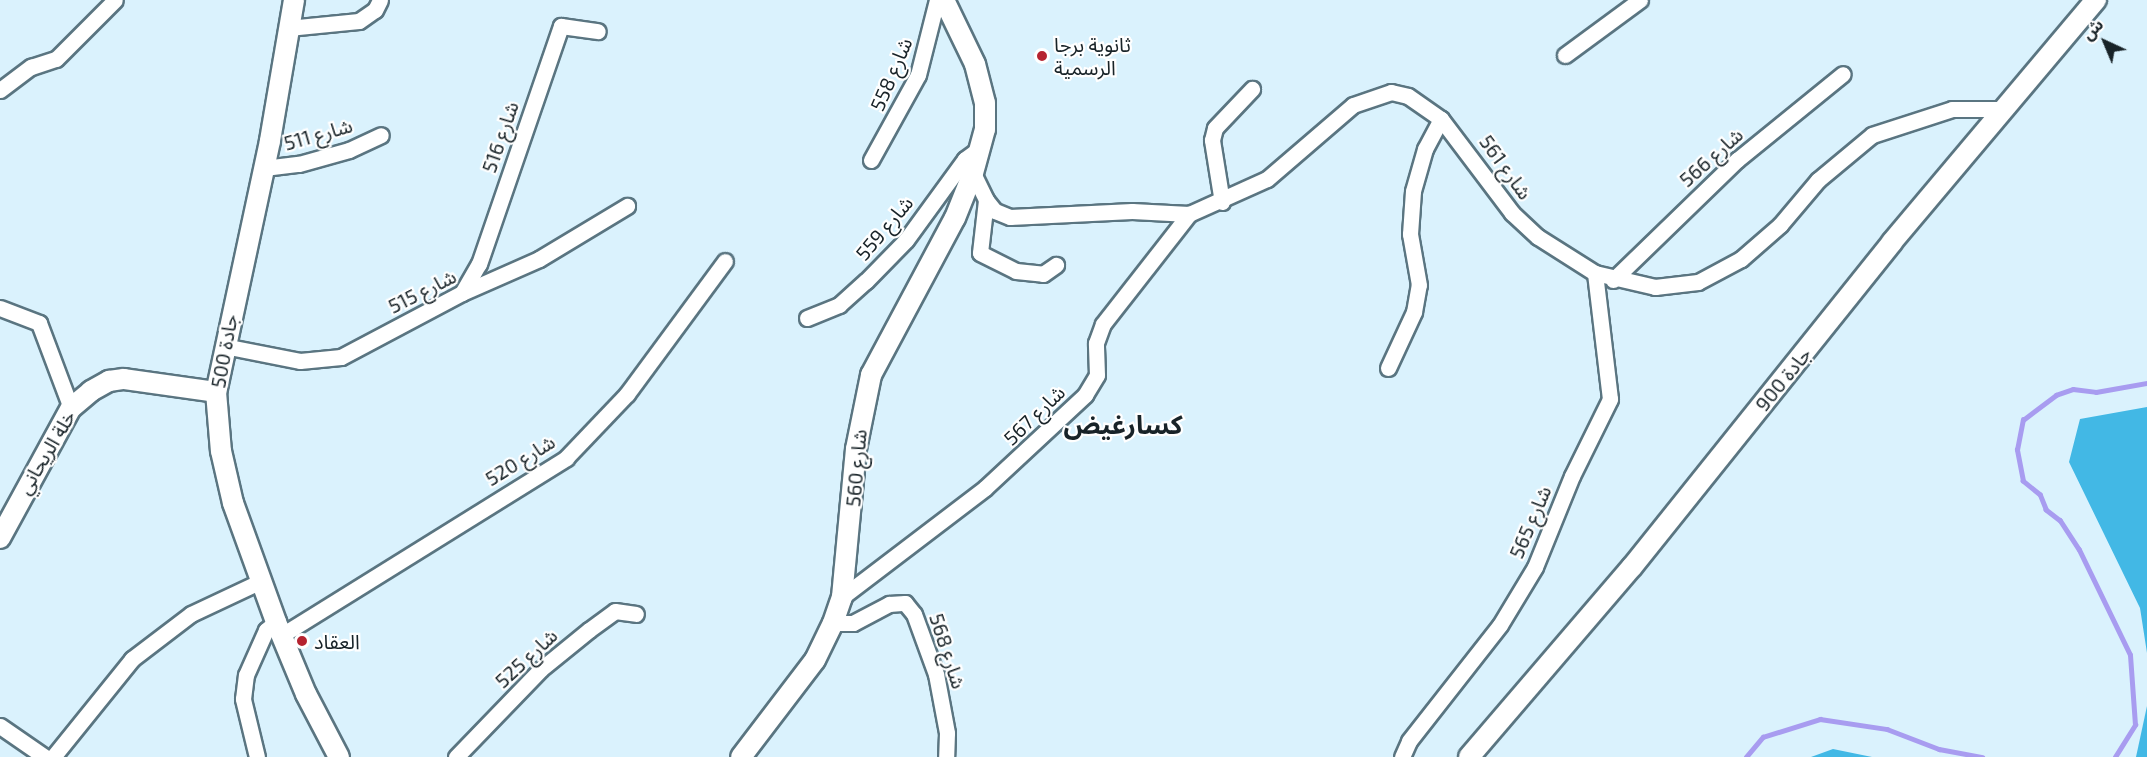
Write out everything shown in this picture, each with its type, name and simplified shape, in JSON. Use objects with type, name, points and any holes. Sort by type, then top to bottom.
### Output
[{"type":"main road","name":"جادة 500","points":[[294,0],[264,168],[224,346],[216,392],[223,462],[261,581],[306,694],[339,757]]},
{"type":"main road","name":"شارع 560","points":[[741,757],[814,660],[833,623],[842,597],[856,449],[871,375],[955,218],[973,173],[986,114],[984,94],[975,64],[944,0]]},
{"type":"main road","name":"جادة 900","points":[[1469,757],[1632,567],[2004,109],[2096,0]]},
{"type":"main road","name":"خلة الريحاني","points":[[0,538],[71,408],[100,386],[124,378],[216,392]]},
{"type":"street","points":[[0,90],[31,67],[56,59],[70,48],[115,0]]},
{"type":"street","points":[[288,28],[359,21],[375,10],[380,0]]},
{"type":"street","name":"شارع 558","points":[[871,160],[918,75],[937,0]]},
{"type":"street","points":[[1565,55],[1640,0]]},
{"type":"street","name":"شارع 516","points":[[462,293],[480,264],[561,27],[598,31]]},
{"type":"street","name":"شارع 566","points":[[1613,280],[1737,160],[1843,74]]},
{"type":"street","points":[[1222,202],[1212,140],[1215,128],[1252,89]]},
{"type":"street","name":"شارع 561","points":[[973,173],[986,200],[995,211],[1010,218],[1100,212],[1189,214],[1222,202],[1275,173],[1353,105],[1368,97],[1391,92],[1408,96],[1441,118],[1520,222],[1595,273],[1613,280],[1655,287],[1698,282],[1755,248],[1818,180],[1872,135],[1952,109],[2004,109]]},
{"type":"street","points":[[1388,368],[1414,312],[1419,285],[1410,234],[1413,191],[1425,149],[1441,118]]},
{"type":"street","name":"شارع 511","points":[[264,168],[299,165],[349,150],[381,135]]},
{"type":"street","name":"شارع 559","points":[[807,318],[839,305],[866,281],[906,240],[965,159],[979,149]]},
{"type":"street","points":[[986,200],[980,253],[1016,271],[1043,274],[1056,266]]},
{"type":"street","name":"شارع 515","points":[[224,346],[300,361],[341,357],[462,293],[539,259],[627,206]]},
{"type":"street","name":"شارع 567","points":[[842,597],[992,482],[1085,395],[1097,375],[1096,343],[1103,324],[1189,214]]},
{"type":"street","name":"شارع 520","points":[[279,628],[566,458],[607,418],[655,359],[725,261]]},
{"type":"street","name":"شارع 565","points":[[1402,757],[1409,741],[1500,625],[1535,567],[1572,476],[1610,399],[1595,273]]},
{"type":"street","points":[[0,308],[39,323],[71,408]]},
{"type":"street","points":[[53,757],[132,659],[191,614],[261,581]]},
{"type":"street","name":"شارع 568","points":[[833,623],[853,623],[889,604],[905,603],[914,614],[936,674],[947,733],[946,757]]},
{"type":"street","name":"شارع 525","points":[[456,757],[542,669],[582,636],[615,611],[636,614]]},
{"type":"street","points":[[257,757],[243,699],[246,675],[266,630],[279,628]]},
{"type":"street","points":[[0,726],[45,757]]},
{"type":"shaded area","points":[[2147,407],[2147,653],[2140,608],[2069,462],[2080,419]]},
{"type":"shaded area","points":[[2147,706],[2147,757],[2136,757]]},
{"type":"shaded area","points":[[1833,749],[1872,757],[1811,757]]},
{"type":"waterway","points":[[2115,757],[2135,725],[2130,655],[2079,550],[2060,521],[2046,510],[2040,495],[2023,481],[2017,450],[2023,420],[2056,395],[2073,389],[2096,392],[2147,383]]},
{"type":"waterway","points":[[1746,757],[1763,737],[1820,719],[1887,729],[1939,749],[1982,757]]},
{"type":"place","name":"ثانوية برجا الرسمية","points":[[1042,56]]},
{"type":"place","name":"العقاد","points":[[302,641]]},
{"type":"district","name":"كسارغيض","points":[[1123,424]]}]
